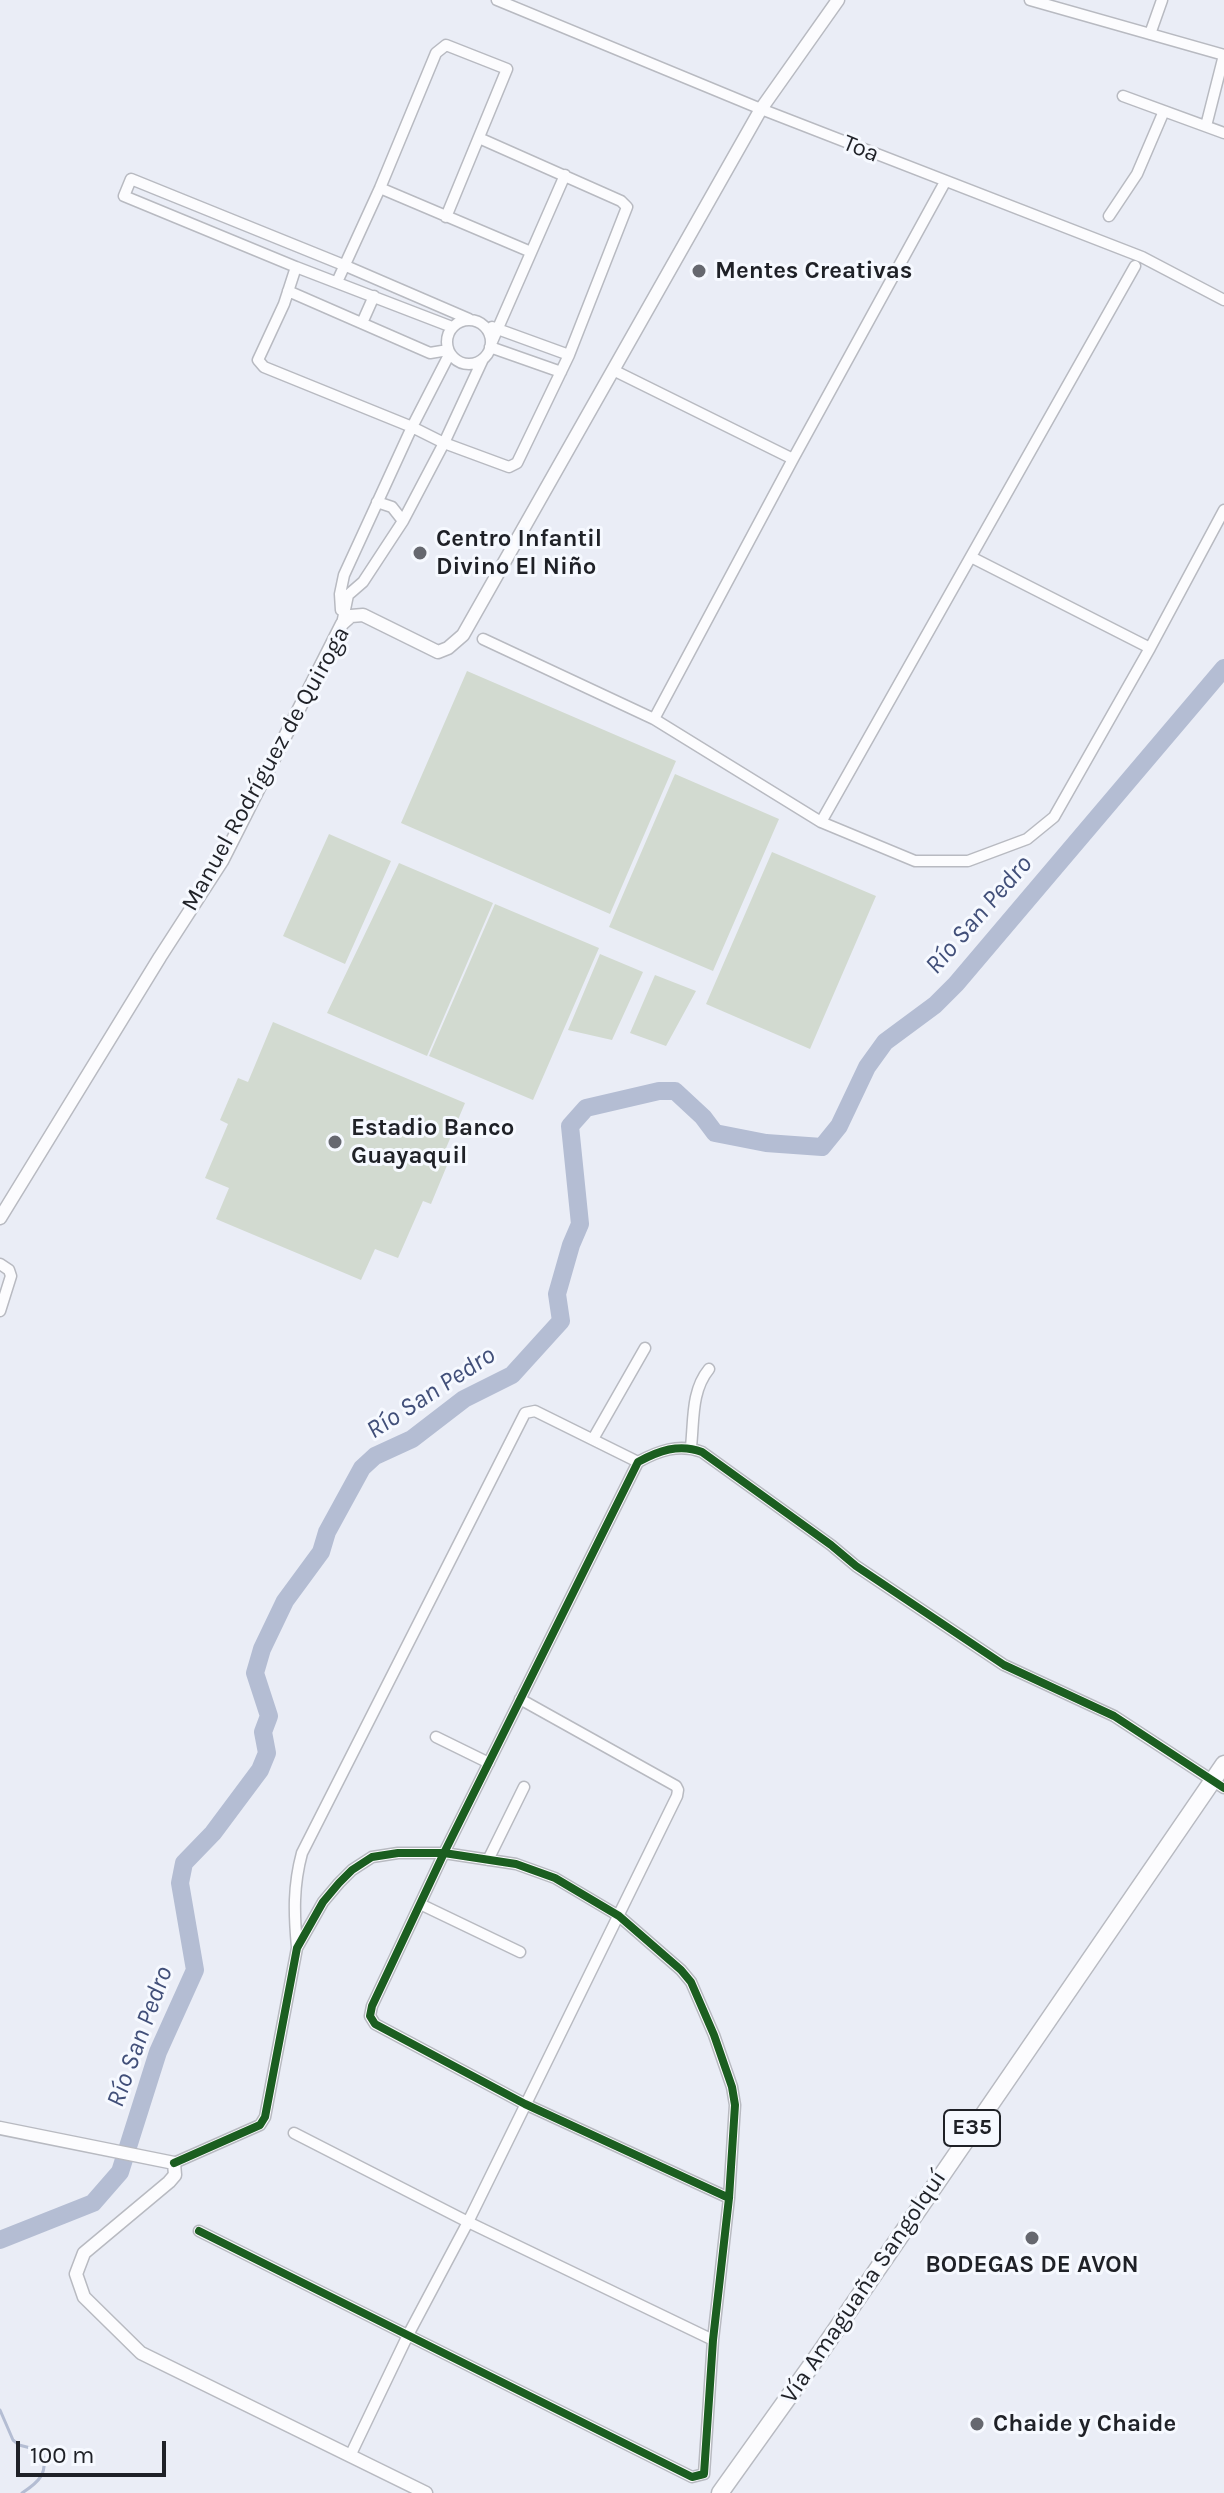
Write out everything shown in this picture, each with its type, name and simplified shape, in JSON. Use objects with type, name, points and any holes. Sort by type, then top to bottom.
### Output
[{"type":"highway","name":"Vía Amaguaña Sangolquí","points":[[720,2493],[1218,1784],[1224,1764]]},
{"type":"street","name":"Toa","points":[[497,0],[761,109],[1142,257],[1224,300]]},
{"type":"street","name":"Manuel Rodríguez de Quiroga","points":[[0,1218],[222,861],[342,624],[351,616],[363,615],[438,652],[463,635],[761,109],[838,0]]},
{"type":"street","points":[[1030,0],[1224,55],[1206,126]]},
{"type":"street","points":[[1150,34],[1162,0]]},
{"type":"street","points":[[337,282],[436,53],[446,45],[507,69],[446,217]]},
{"type":"street","points":[[1123,96],[1206,126],[1223,128]]},
{"type":"street","points":[[1109,216],[1137,174],[1164,111]]},
{"type":"street","points":[[296,267],[262,349],[259,362],[264,367],[444,443],[505,467],[513,466],[569,355],[627,207],[621,201],[479,138]]},
{"type":"street","points":[[342,624],[348,595],[363,582],[403,521],[444,443],[565,175]]},
{"type":"street","points":[[452,327],[275,259],[124,196],[131,179],[469,319],[569,355]]},
{"type":"street","points":[[654,719],[945,182]]},
{"type":"street","points":[[380,188],[531,252]]},
{"type":"street","points":[[275,259],[282,240]]},
{"type":"street","points":[[821,822],[1135,266]]},
{"type":"street","points":[[288,291],[430,353],[449,352],[465,364],[483,359]]},
{"type":"street","points":[[362,323],[374,296]]},
{"type":"street","points":[[342,624],[340,594],[344,575],[449,352],[446,338],[452,327],[469,319]]},
{"type":"street","points":[[484,325],[488,330],[490,346]]},
{"type":"street","points":[[490,346],[561,372]]},
{"type":"street","points":[[613,370],[793,459]]},
{"type":"street","points":[[377,502],[392,507],[403,521]]},
{"type":"street","points":[[483,639],[654,719],[821,822],[915,861],[968,861],[1027,839],[1054,817],[1224,510]]},
{"type":"street","points":[[971,557],[1150,648]]},
{"type":"street","points":[[0,1264],[9,1270],[11,1276],[0,1311]]},
{"type":"street","points":[[593,1439],[645,1348]]},
{"type":"street","points":[[691,1447],[696,1395],[701,1379],[709,1369]]},
{"type":"street","points":[[0,2128],[168,2161],[260,2125],[265,2117],[297,1948],[293,1904],[295,1877],[302,1853],[520,1421],[525,1413],[535,1411],[638,1462]]},
{"type":"street","points":[[729,2198],[525,2104],[375,2024],[370,2016],[444,1853],[638,1462],[655,1453],[691,1447],[702,1452],[872,1578],[1004,1665],[1114,1716],[1218,1784]]},
{"type":"street","points":[[350,2456],[619,1916],[678,1790],[676,1786],[520,1699]]},
{"type":"street","points":[[436,1737],[489,1763]]},
{"type":"street","points":[[488,1860],[524,1787]]},
{"type":"street","points":[[199,2231],[692,2477],[699,2477],[706,2469],[713,2340],[729,2198],[735,2105],[714,2035],[691,1982],[619,1916],[555,1878],[516,1864],[444,1853],[398,1853],[372,1857],[352,1870],[323,1902],[297,1948]]},
{"type":"street","points":[[420,1904],[520,1952]]},
{"type":"street","points":[[294,2133],[468,2222],[713,2340]]},
{"type":"street","points":[[168,2161],[175,2175],[169,2182],[84,2253],[76,2274],[84,2297],[141,2353],[426,2493]]},
{"type":"shaded area","points":[[467,671],[676,761],[610,914],[401,823]]},
{"type":"shaded area","points":[[675,774],[779,819],[713,971],[609,927]]},
{"type":"shaded area","points":[[329,834],[391,861],[345,964],[283,936]]},
{"type":"shaded area","points":[[772,852],[876,896],[810,1049],[706,1004]]},
{"type":"shaded area","points":[[399,863],[493,903],[427,1056],[327,1013]]},
{"type":"shaded area","points":[[495,904],[599,948],[533,1100],[429,1056]]},
{"type":"shaded area","points":[[600,954],[643,972],[612,1040],[568,1030]]},
{"type":"shaded area","points":[[655,975],[696,991],[666,1046],[630,1033]]},
{"type":"shaded area","name":"Estadio Banco Guayaquil","points":[[273,1022],[465,1103],[441,1160],[448,1163],[431,1204],[423,1201],[398,1258],[375,1249],[361,1280],[216,1219],[229,1188],[205,1178],[228,1124],[220,1120],[238,1078],[248,1082]]},
{"type":"waterway","name":"Río San Pedro","points":[[0,2240],[93,2203],[120,2172],[158,2052],[195,1970],[180,1883],[184,1863],[213,1833],[260,1770],[267,1753],[263,1732],[269,1716],[255,1673],[262,1649],[285,1601],[321,1552],[327,1532],[362,1468],[375,1456],[412,1439],[464,1399],[512,1375],[561,1321],[557,1294],[580,1224],[570,1126],[586,1108],[659,1091],[675,1091],[715,1133],[766,1143],[822,1147],[839,1126],[867,1067],[885,1042],[935,1005],[956,984],[1224,668]]},
{"type":"waterway","points":[[0,2410],[13,2440],[19,2445],[42,2451],[44,2465],[41,2476],[22,2493]]},
{"type":"cycle path","points":[[729,2198],[525,2104],[375,2024],[370,2016],[444,1853],[638,1462],[669,1450],[685,1448],[702,1452],[856,1566],[1004,1665],[1114,1716],[1224,1788]]},
{"type":"cycle path","points":[[174,2163],[260,2125],[265,2117],[297,1948],[323,1902],[352,1870],[372,1857],[398,1853],[444,1853],[516,1864],[555,1878],[619,1916],[681,1970],[691,1982],[732,2087],[735,2105],[729,2198],[713,2340],[704,2474],[692,2477],[199,2231]]},
{"type":"place","name":"Mentes Creativas","points":[[699,271]]},
{"type":"place","name":"Centro Infantil Divino El Niño","points":[[420,553]]},
{"type":"place","name":"Estadio Banco Guayaquil","points":[[335,1142]]},
{"type":"place","name":"BODEGAS DE AVON","points":[[1032,2238]]},
{"type":"place","name":"Chaide y Chaide","points":[[977,2424]]}]
